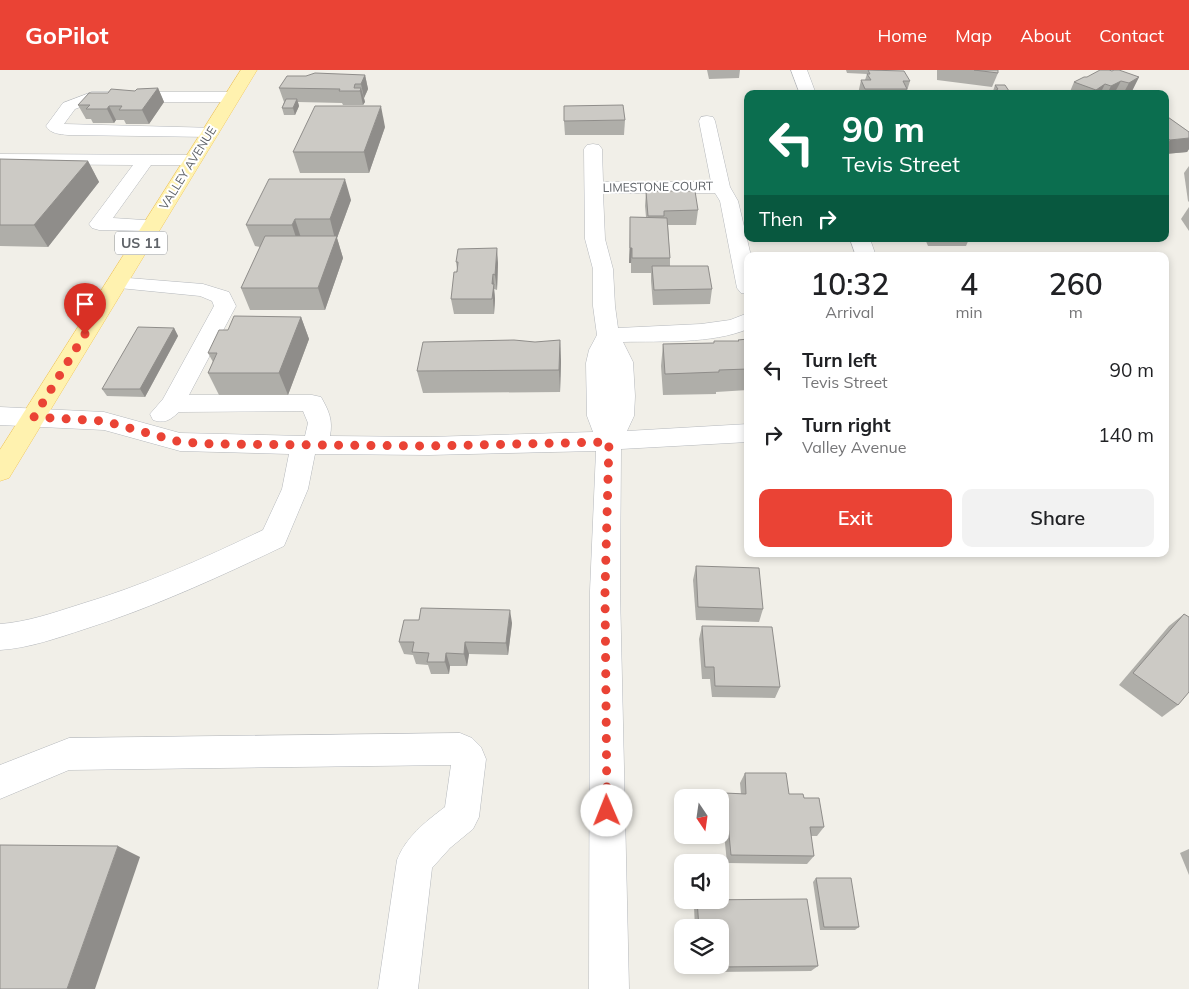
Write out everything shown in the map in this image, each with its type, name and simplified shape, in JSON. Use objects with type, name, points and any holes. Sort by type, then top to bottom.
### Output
[{"type":"main road","name":"VALLEY AVENUE","points":[[0,471],[249,70]]},
{"type":"street","points":[[799,70],[806,90]]},
{"type":"street","points":[[210,132],[68,130],[58,129],[54,126],[69,106],[92,97],[232,97]]},
{"type":"street","name":"LIMESTONE COURT","points":[[707,121],[721,186],[729,201],[744,270]]},
{"type":"street","name":"LIMESTONE COURT","points":[[593,149],[595,239],[602,269],[608,335],[621,362],[623,396],[622,416],[609,442]]},
{"type":"street","points":[[0,159],[193,160]]},
{"type":"street","points":[[146,160],[99,224],[152,225]]},
{"type":"street","name":"LIMESTONE COURT","points":[[594,188],[721,186]]},
{"type":"street","points":[[116,284],[202,290],[221,297],[224,306],[172,405],[144,431]]},
{"type":"street","points":[[608,335],[680,332],[732,327],[744,322]]},
{"type":"street","points":[[0,636],[19,636],[114,608],[229,560],[274,538],[320,423],[312,403],[172,405]]},
{"type":"street","points":[[0,416],[104,421],[180,442],[214,444],[429,446],[609,442],[744,433]]},
{"type":"street","points":[[609,442],[605,591],[609,989]]},
{"type":"street","points":[[0,782],[69,754],[460,749],[469,759],[461,818],[437,836],[415,860],[398,989]]},
{"type":"building","points":[[868,70],[904,71],[910,81],[903,81],[907,89],[865,89],[861,80],[871,80],[867,74],[870,74]]},
{"type":"building","points":[[974,70],[998,70],[998,73]]},
{"type":"building","points":[[1100,70],[1119,70],[1139,77],[1129,83],[1121,81],[1111,86],[1105,84],[1096,90],[1074,82]]},
{"type":"building","points":[[315,73],[365,75],[361,84],[355,84],[354,88],[361,88],[360,91],[279,88],[287,76],[306,76]]},
{"type":"building","points":[[995,85],[1005,85],[1008,90],[996,90],[998,89]]},
{"type":"building","points":[[158,88],[142,110],[119,110],[122,106],[109,106],[107,109],[86,109],[90,105],[78,105],[89,93],[108,93],[111,89],[135,91],[137,89]]},
{"type":"building","points":[[286,99],[297,99],[293,108],[282,108]]},
{"type":"building","points":[[623,105],[625,120],[564,121],[564,106]]},
{"type":"building","points":[[315,106],[381,106],[364,152],[293,152]]},
{"type":"building","points":[[1169,118],[1189,132],[1189,138],[1170,140]]},
{"type":"building","points":[[0,159],[88,161],[34,225],[0,225]]},
{"type":"building","points":[[269,179],[345,179],[330,219],[295,219],[292,225],[246,225]]},
{"type":"building","points":[[646,191],[695,191],[698,210],[664,211],[664,216],[648,216]]},
{"type":"building","points":[[630,217],[667,218],[670,258],[632,258],[632,248],[630,248]]},
{"type":"building","points":[[265,236],[337,236],[318,288],[241,288]]},
{"type":"building","points":[[497,248],[492,299],[451,299],[454,272],[457,272],[458,249]]},
{"type":"building","points":[[652,266],[708,266],[712,289],[654,290]]},
{"type":"building","points":[[234,316],[301,317],[279,373],[208,373],[217,353],[208,353],[219,330],[228,330]]},
{"type":"building","points":[[138,327],[174,328],[140,389],[102,389]]},
{"type":"building","points":[[744,339],[744,369],[665,374],[663,344],[714,343],[714,341]]},
{"type":"building","points":[[514,340],[535,342],[560,340],[559,370],[417,371],[423,342]]},
{"type":"building","points":[[696,566],[759,568],[763,609],[698,607]]},
{"type":"building","points":[[421,608],[510,610],[506,643],[465,642],[464,654],[446,653],[445,662],[427,662],[429,653],[412,652],[414,642],[399,642],[404,620],[419,620]]},
{"type":"building","points":[[1184,614],[1189,617],[1189,692],[1178,705],[1133,673]]},
{"type":"building","points":[[702,626],[772,627],[780,687],[715,686],[714,667],[705,667]]},
{"type":"building","points":[[745,773],[786,773],[789,794],[803,794],[804,798],[819,798],[824,827],[810,827],[814,856],[731,855],[729,793],[746,794]]},
{"type":"building","points":[[0,845],[118,846],[67,989],[0,989]]},
{"type":"building","points":[[816,878],[851,878],[859,927],[824,927]]},
{"type":"building","points":[[807,899],[818,966],[729,967],[729,919],[698,919],[698,909],[729,909],[729,900]]},
{"type":"route","points":[[85,334],[34,417],[104,421],[180,442],[214,444],[429,446],[609,442],[605,591],[607,811]]}]
